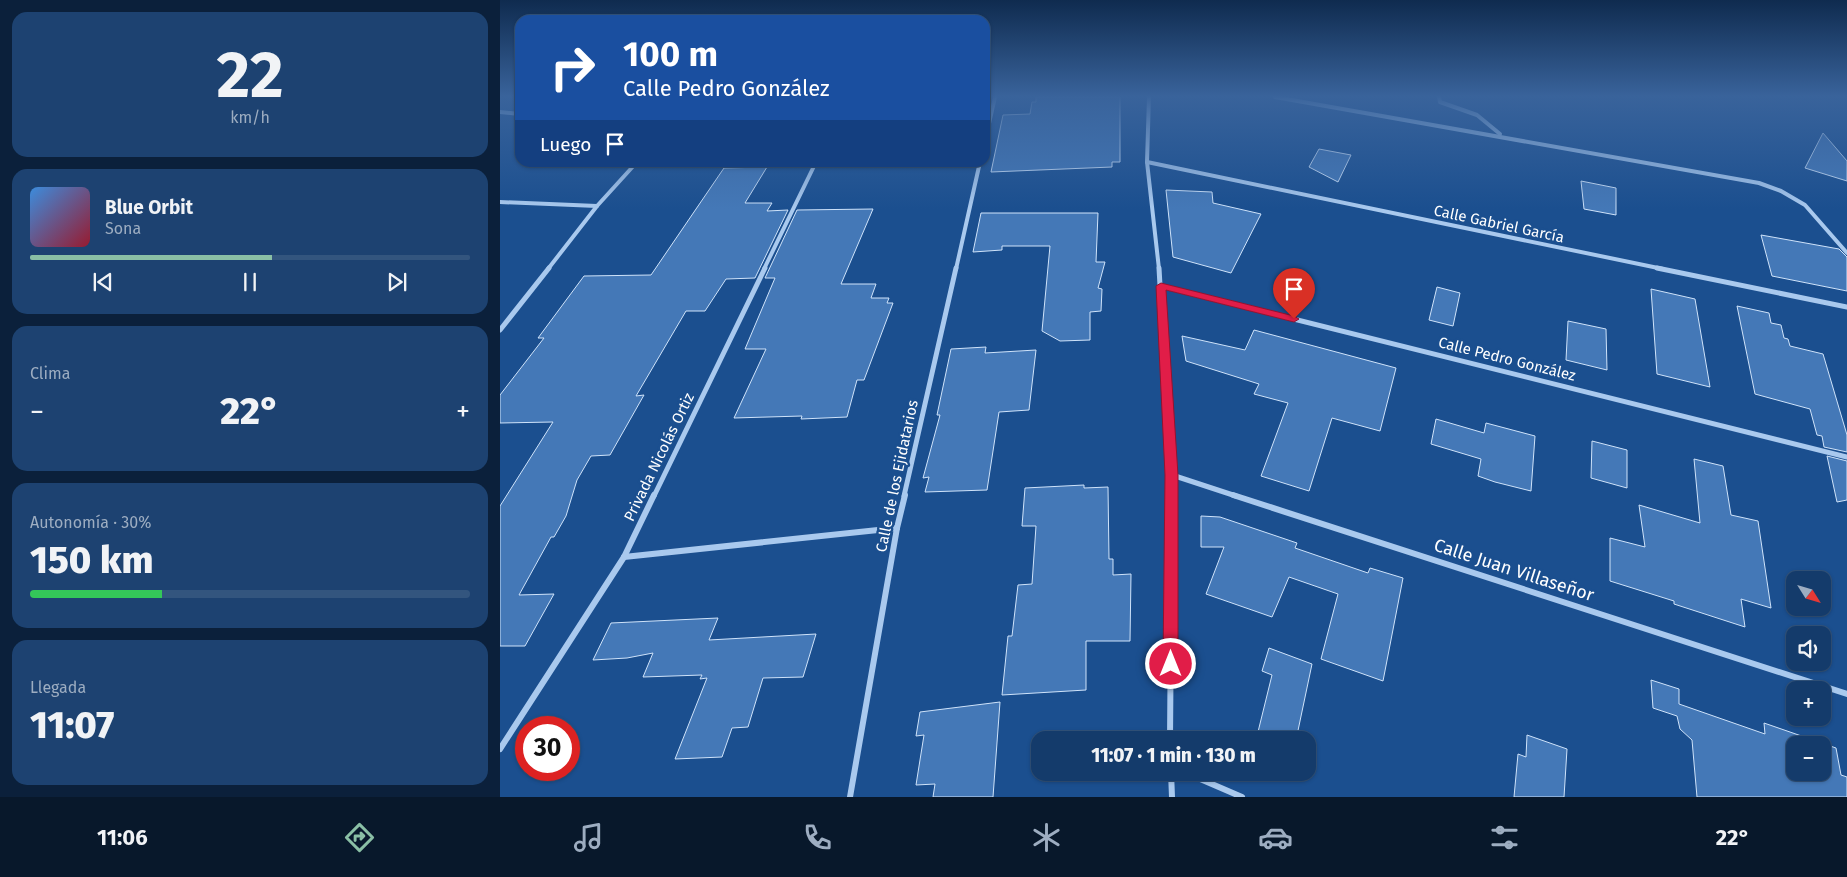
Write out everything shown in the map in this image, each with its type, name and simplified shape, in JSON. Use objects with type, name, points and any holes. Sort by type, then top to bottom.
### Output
[{"type":"street","points":[[1148,134],[1147,162],[1161,286],[1172,475],[1170,731]]},
{"type":"street","points":[[1491,134],[1759,183],[1781,191],[1805,205],[1847,253]]},
{"type":"street","name":"Calle Gabriel García","points":[[1147,162],[1847,307]]},
{"type":"street","points":[[500,330],[597,206],[632,167]]},
{"type":"street","name":"Privada Nicolás Ortiz","points":[[500,750],[624,557],[814,167]]},
{"type":"street","name":"Calle de los Ejidatarios","points":[[850,797],[897,528],[979,167]]},
{"type":"street","points":[[500,202],[597,206]]},
{"type":"street","name":"Calle Pedro González","points":[[1161,286],[1847,457]]},
{"type":"street","name":"Calle Juan Villaseñor","points":[[1172,475],[1847,694]]},
{"type":"street","points":[[624,557],[897,528]]},
{"type":"street","points":[[1171,781],[1172,797]]},
{"type":"street","points":[[1205,781],[1242,797]]},
{"type":"building","points":[[999,134],[1120,134],[1120,162],[1112,162],[1112,167],[991,172]]},
{"type":"building","points":[[1824,134],[1847,161],[1847,181],[1805,168]]},
{"type":"building","points":[[1319,149],[1351,155],[1338,182],[1309,167]]},
{"type":"building","points":[[767,167],[745,203],[772,203],[767,211],[788,210],[755,278],[726,279],[705,311],[686,311],[636,396],[644,395],[610,455],[591,456],[577,480],[566,516],[554,537],[551,537],[519,595],[554,594],[525,646],[500,646],[500,506],[553,422],[500,423],[500,395],[544,338],[538,338],[584,276],[651,275],[724,168]]},
{"type":"building","points":[[1581,181],[1616,188],[1616,215],[1584,209]]},
{"type":"building","points":[[1166,190],[1212,192],[1213,203],[1261,214],[1231,273],[1173,257]]},
{"type":"building","points":[[873,209],[841,284],[876,284],[871,298],[889,298],[887,303],[893,303],[864,380],[857,380],[847,417],[801,419],[802,416],[734,418],[766,349],[745,349],[775,278],[765,278],[797,210]]},
{"type":"building","points":[[981,213],[1098,213],[1096,262],[1105,262],[1098,288],[1102,289],[1101,311],[1090,312],[1090,340],[1060,341],[1042,331],[1050,246],[1002,246],[1002,250],[973,252]]},
{"type":"building","points":[[1761,235],[1839,249],[1847,257],[1847,291],[1772,276]]},
{"type":"building","points":[[1437,287],[1460,293],[1453,326],[1429,320]]},
{"type":"building","points":[[1651,289],[1695,299],[1710,387],[1657,374]]},
{"type":"building","points":[[1737,306],[1769,313],[1771,323],[1781,325],[1784,338],[1788,339],[1790,346],[1823,354],[1847,435],[1847,452],[1824,447],[1822,436],[1817,435],[1810,409],[1755,394]]},
{"type":"building","points":[[1568,321],[1606,329],[1607,370],[1566,360]]},
{"type":"building","points":[[1254,330],[1396,368],[1380,431],[1332,418],[1309,491],[1261,476],[1288,403],[1254,394],[1259,384],[1186,361],[1182,336],[1245,350]]},
{"type":"building","points":[[986,347],[985,353],[1036,350],[1029,410],[999,412],[987,490],[925,492],[929,477],[923,478],[940,415],[937,415],[951,349]]},
{"type":"building","points":[[1436,419],[1484,433],[1486,423],[1535,436],[1531,491],[1478,476],[1481,459],[1431,444]]},
{"type":"building","points":[[1592,441],[1627,450],[1627,488],[1591,478]]},
{"type":"building","points":[[1827,456],[1847,461],[1847,500],[1837,502]]},
{"type":"building","points":[[1694,459],[1723,466],[1731,515],[1758,521],[1771,608],[1741,599],[1745,627],[1674,604],[1674,601],[1610,581],[1610,538],[1645,547],[1639,505],[1700,523]]},
{"type":"building","points":[[1084,485],[1084,488],[1108,487],[1109,559],[1113,559],[1113,575],[1131,574],[1130,641],[1086,641],[1086,690],[1002,695],[1008,636],[1012,636],[1018,585],[1032,584],[1036,526],[1022,526],[1025,488]]},
{"type":"building","points":[[1201,516],[1220,517],[1297,543],[1295,548],[1368,573],[1370,568],[1403,578],[1383,681],[1321,659],[1338,594],[1289,577],[1272,617],[1206,594],[1224,547],[1201,547]]},
{"type":"building","points":[[718,618],[709,640],[816,634],[803,677],[763,678],[748,727],[732,728],[722,757],[675,759],[707,678],[700,679],[702,675],[643,677],[653,653],[627,658],[593,660],[611,623]]},
{"type":"building","points":[[1269,648],[1312,664],[1298,731],[1258,731],[1272,675],[1262,671]]},
{"type":"building","points":[[1651,680],[1679,689],[1679,704],[1765,734],[1764,723],[1801,736],[1786,736],[1786,781],[1831,781],[1831,746],[1836,748],[1841,775],[1847,777],[1847,797],[1697,797],[1692,740],[1680,729],[1677,716],[1653,708]]},
{"type":"building","points":[[1000,702],[993,797],[933,797],[935,784],[916,785],[924,735],[916,736],[920,712]]},
{"type":"building","points":[[1527,735],[1567,749],[1564,797],[1514,797],[1518,754],[1526,757]]},
{"type":"route","points":[[1171,664],[1172,475],[1161,286],[1294,319]]}]
